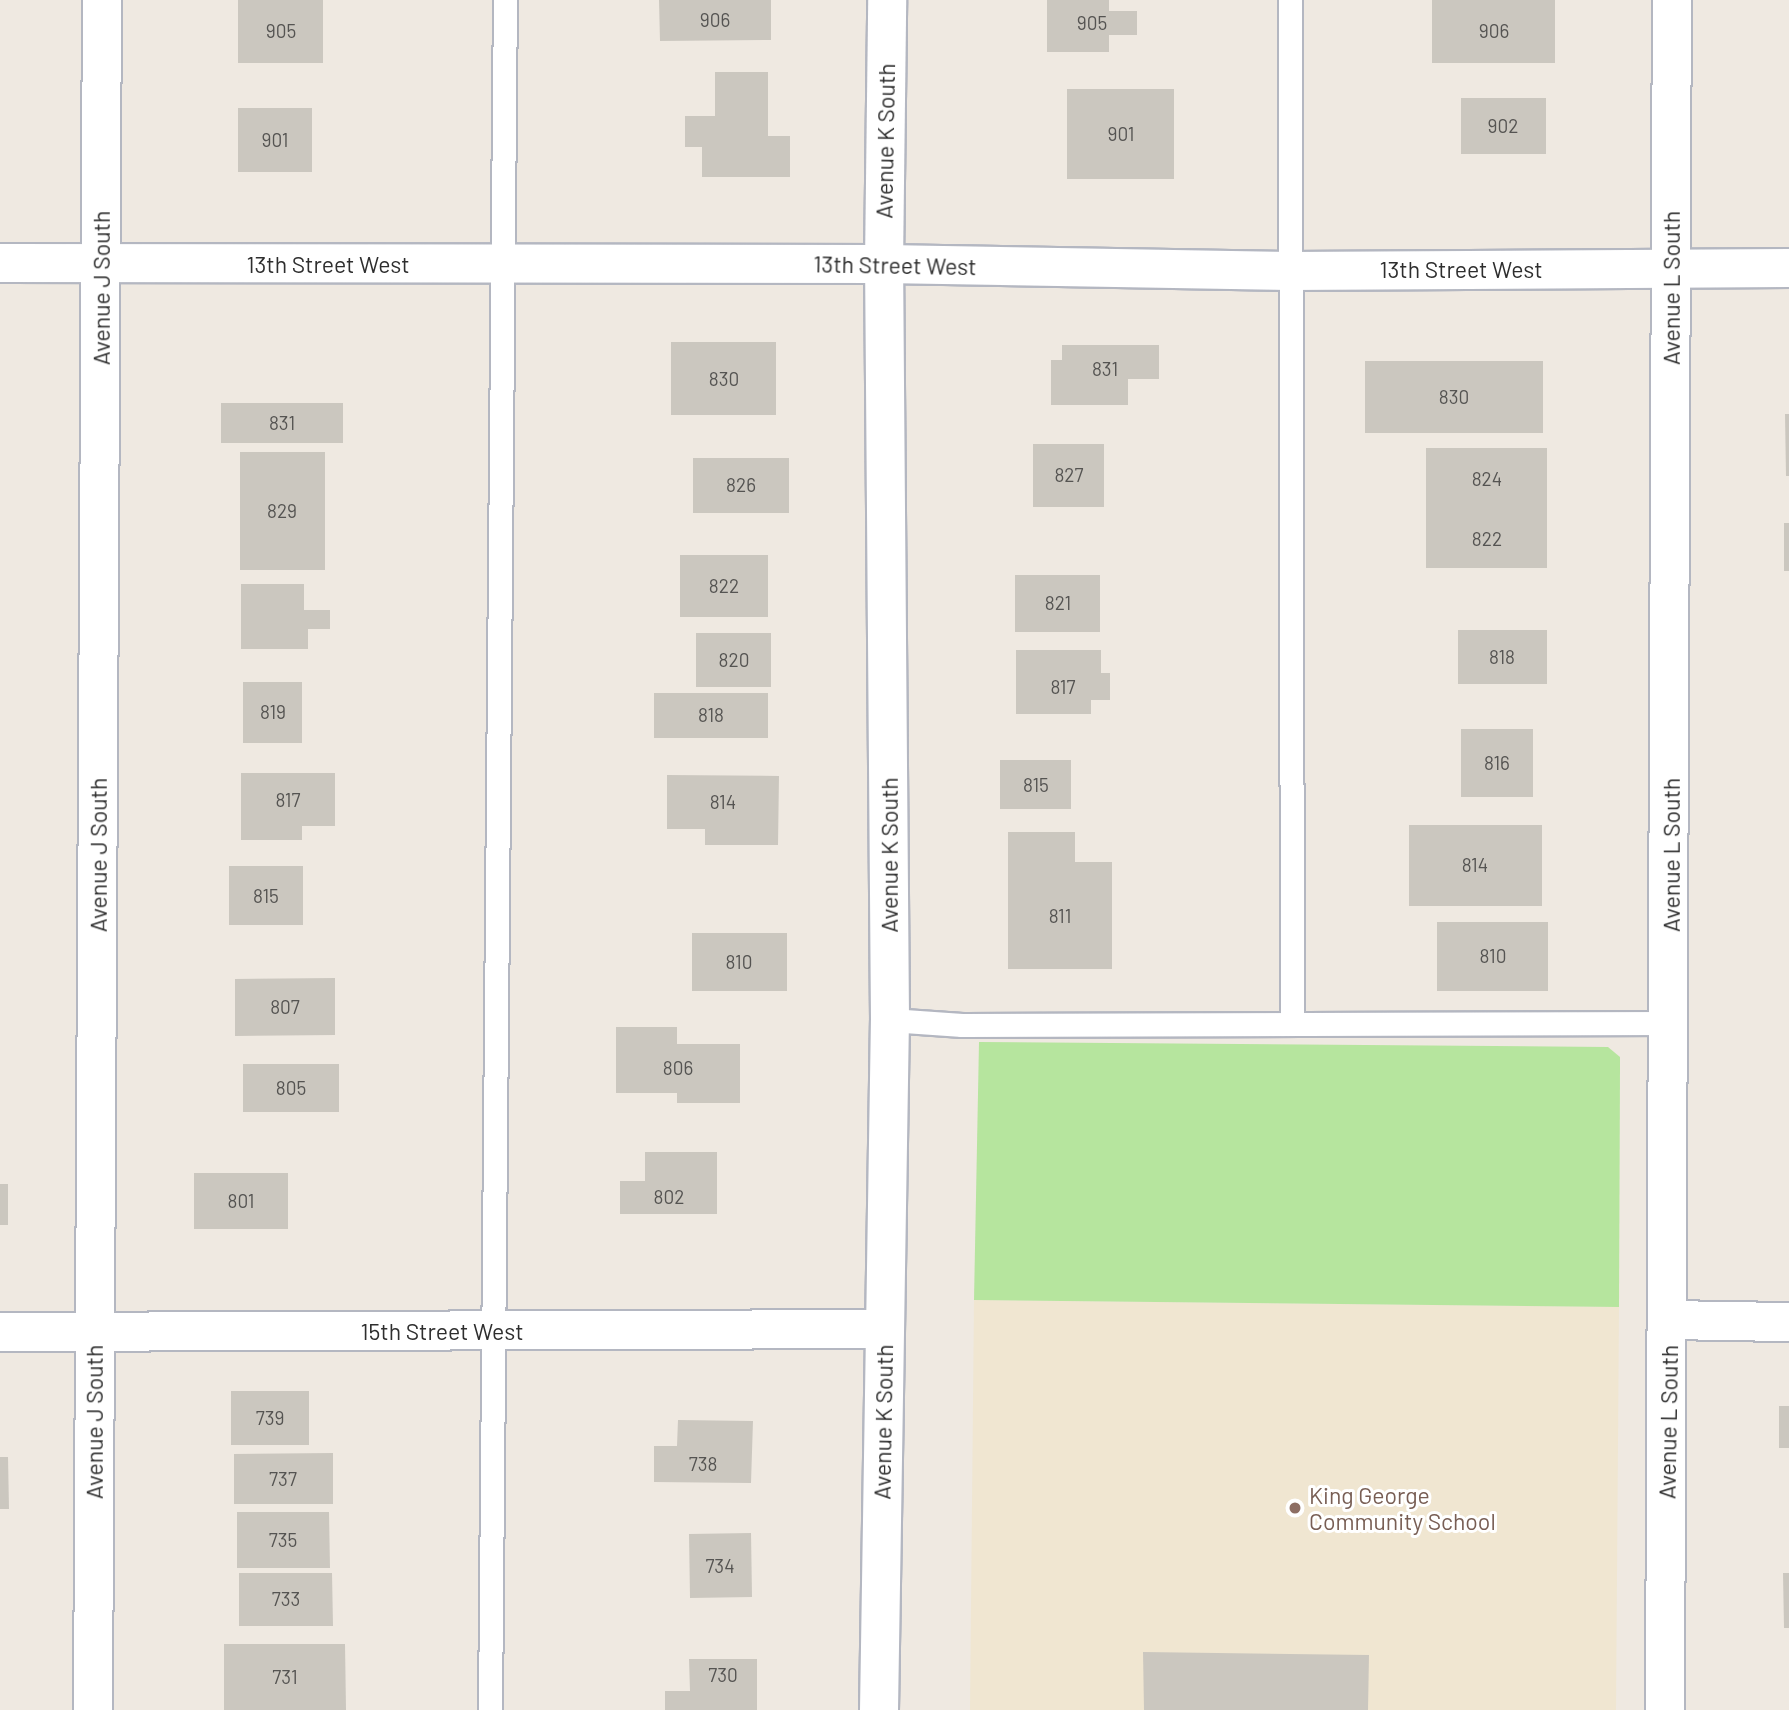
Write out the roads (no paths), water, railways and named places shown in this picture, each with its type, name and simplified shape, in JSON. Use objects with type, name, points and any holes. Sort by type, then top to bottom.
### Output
[{"type":"street","name":"Avenue J South","points":[[93,1710],[102,0]]},
{"type":"street","name":"Avenue K South","points":[[879,1710],[890,1020],[884,264],[887,0]]},
{"type":"street","name":"Avenue L South","points":[[1665,1710],[1671,1023],[1672,0]]},
{"type":"street","name":"13th Street West","points":[[0,263],[884,264],[1289,271],[1789,268]]},
{"type":"street","points":[[1669,1320],[1789,1322]]},
{"type":"street","name":"15th Street West","points":[[0,1332],[884,1329]]},
{"type":"lane","points":[[490,1710],[505,0]]},
{"type":"lane","points":[[1290,0],[1292,1023]]},
{"type":"lane","points":[[890,1020],[962,1025],[1671,1023]]},
{"type":"place","name":"King George Community School","points":[[1295,1508]]}]
